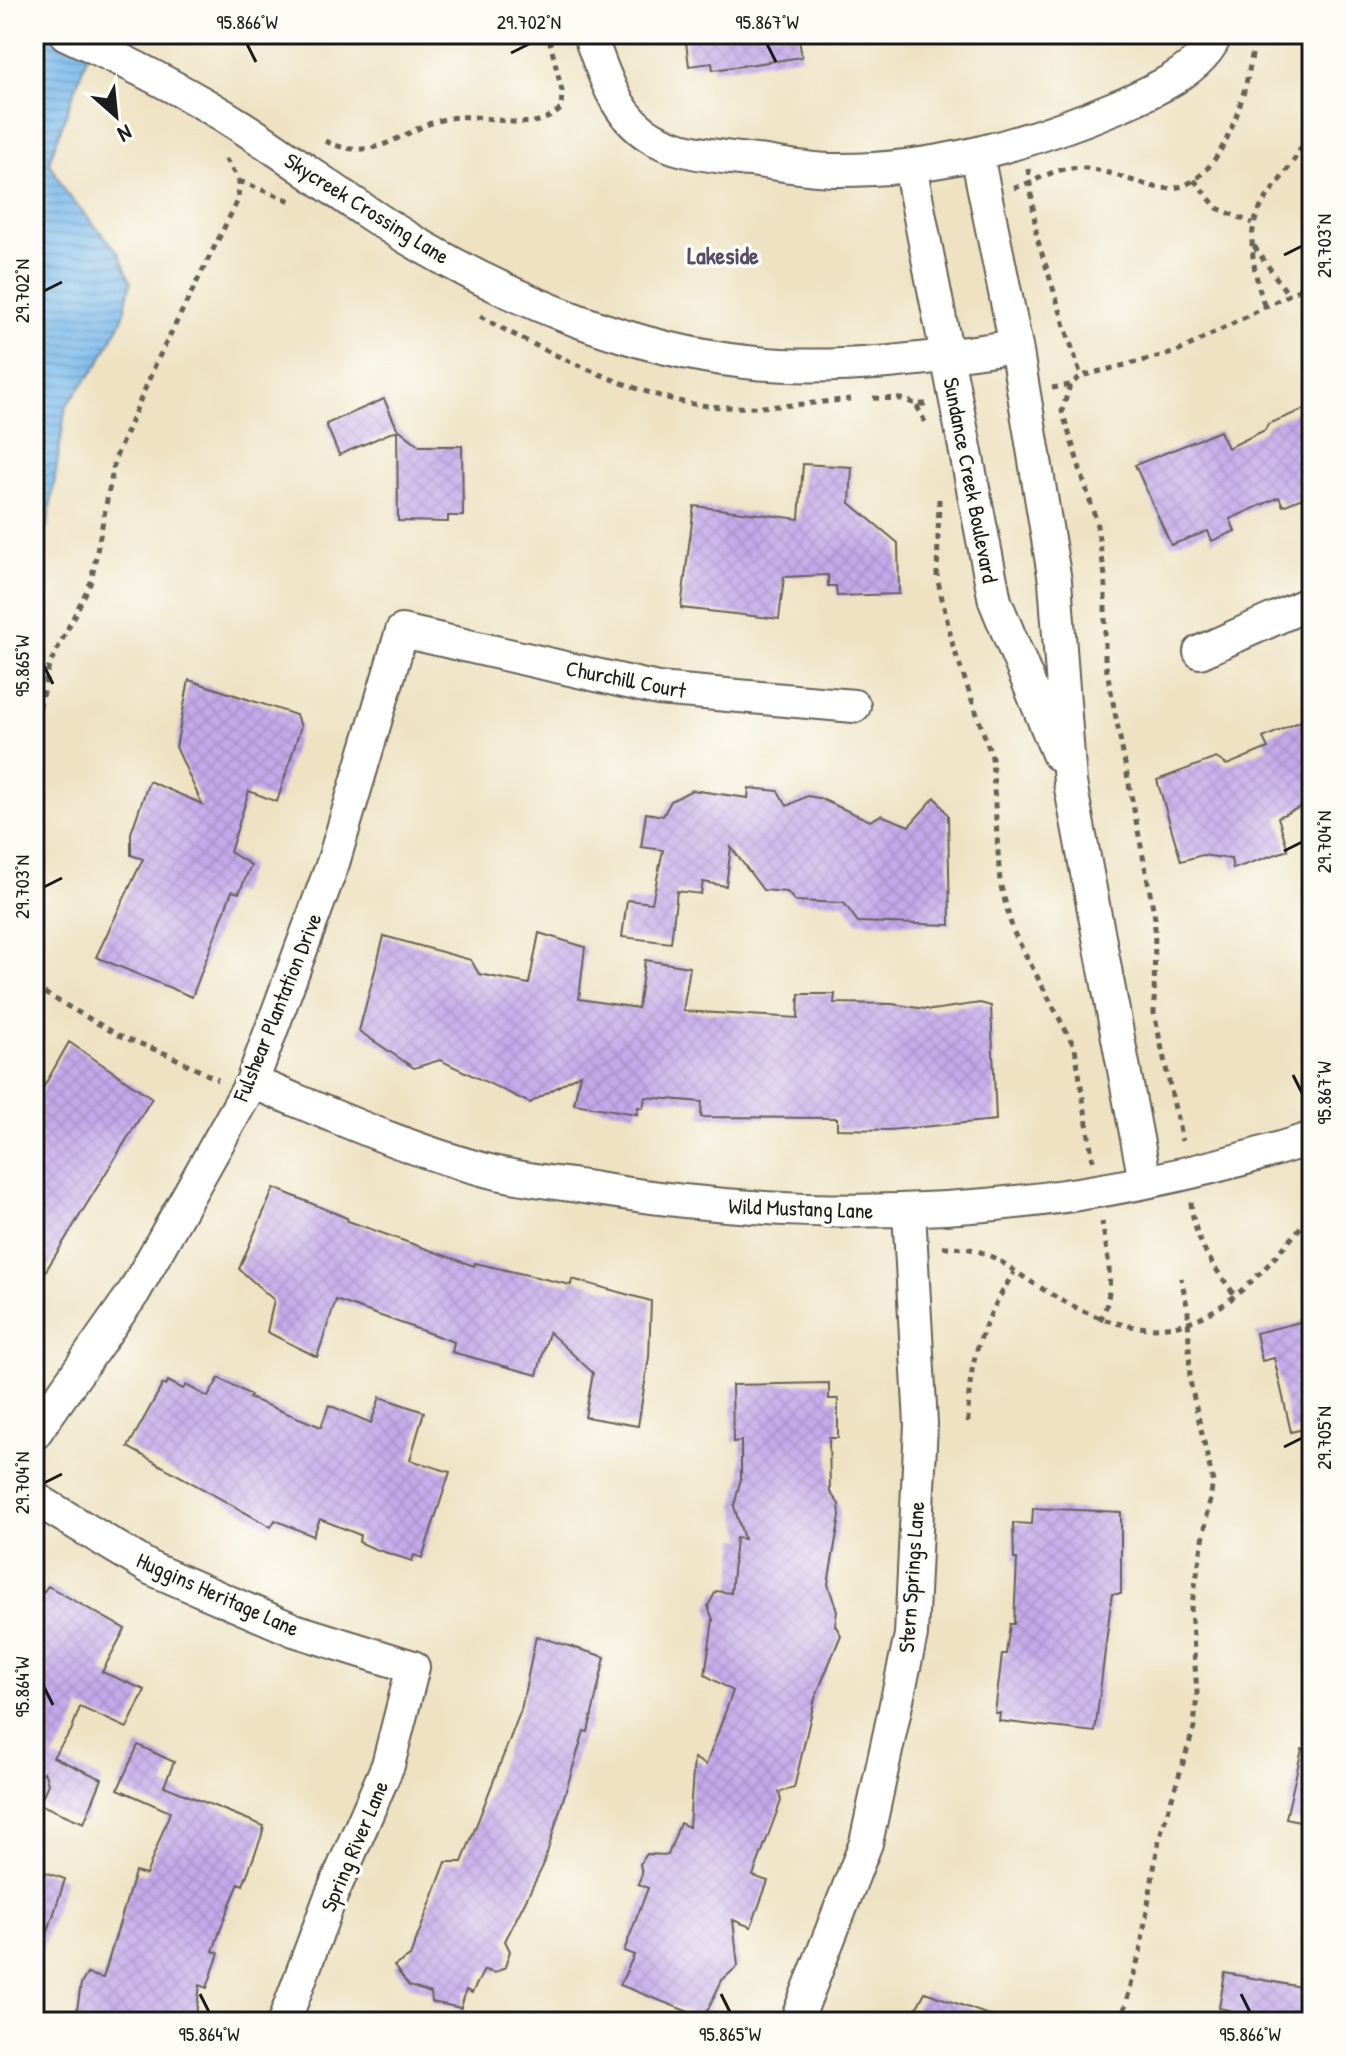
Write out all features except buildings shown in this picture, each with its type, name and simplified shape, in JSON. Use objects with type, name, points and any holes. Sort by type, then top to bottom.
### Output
[{"type":"street","name":"Skycreek Crossing Lane","points":[[66,34],[150,73],[241,126],[422,247],[520,297],[632,339],[745,362],[847,365],[946,357],[1016,346]]},
{"type":"street","points":[[589,34],[615,104],[654,138],[697,153],[831,171],[910,166],[977,155],[1050,134],[1138,98],[1187,69],[1212,46],[1216,34]]},
{"type":"street","name":"Sundance Creek Boulevard","points":[[977,155],[1016,346],[1055,581],[1070,783],[1145,1181]]},
{"type":"street","name":"Sundance Creek Boulevard","points":[[910,166],[995,601],[1070,783]]},
{"type":"street","points":[[1200,652],[1312,602]]},
{"type":"street","name":"Churchill Court","points":[[402,631],[658,689],[854,706]]},
{"type":"street","name":"Fulshear Plantation Drive","points":[[34,1434],[134,1292],[249,1088],[333,863],[402,631]]},
{"type":"street","name":"Wild Mustang Lane","points":[[249,1088],[490,1172],[643,1197],[782,1212],[909,1211],[1026,1204],[1188,1172],[1256,1156],[1312,1138]]},
{"type":"street","name":"Stern Springs Lane","points":[[796,2022],[866,1843],[911,1635],[921,1424],[909,1211]]},
{"type":"street","name":"Huggins Heritage Lane","points":[[34,1498],[152,1569],[294,1630],[413,1667]]},
{"type":"street","name":"Spring River Lane","points":[[284,2022],[329,1901],[388,1765],[413,1667]]},
{"type":"path","points":[[315,137],[342,149],[360,152],[459,117],[530,125],[548,120],[561,109],[562,91],[548,34]]},
{"type":"path","points":[[985,195],[1033,183],[1072,167],[1089,168],[1130,182],[1166,189],[1193,180],[1208,169],[1225,143],[1251,68],[1255,34]]},
{"type":"path","points":[[1264,305],[1255,276],[1252,223],[1260,204],[1291,164],[1312,125]]},
{"type":"path","points":[[1020,142],[1033,183],[1032,203],[1037,238],[1081,376]]},
{"type":"path","points":[[34,731],[49,666],[91,582],[115,459],[156,363],[238,200],[239,181],[222,152]]},
{"type":"path","points":[[1193,180],[1217,208],[1252,223]]},
{"type":"path","points":[[1251,242],[1288,293]]},
{"type":"path","points":[[1024,393],[1070,385],[1081,376],[1177,352],[1312,283]]},
{"type":"path","points":[[1070,385],[1062,411],[1096,520],[1105,576],[1105,661],[1155,918],[1154,1013],[1188,1172],[1193,1230],[1207,1257],[1234,1294]]},
{"type":"path","points":[[931,433],[916,404],[955,401]]},
{"type":"path","points":[[938,491],[937,577],[953,646],[992,757],[1000,883],[1013,931],[1075,1048],[1108,1259],[1106,1310],[1100,1320]]},
{"type":"path","points":[[34,987],[118,1035],[249,1088]]},
{"type":"path","points":[[911,1248],[976,1247],[1100,1320],[1162,1330],[1187,1324],[1234,1294],[1267,1265],[1312,1213]]},
{"type":"path","points":[[968,1422],[972,1356],[986,1319],[1014,1272]]},
{"type":"path","points":[[1121,2022],[1140,1952],[1159,1839],[1194,1728],[1197,1693],[1191,1609],[1213,1482],[1190,1381],[1188,1310],[1181,1278]]},
{"type":"water","points":[[34,34],[95,34],[49,162],[67,194],[119,253],[131,282],[123,318],[98,365],[66,406],[48,524],[34,554]]},
{"type":"district","name":"Lakeside","points":[[723,255]]}]
